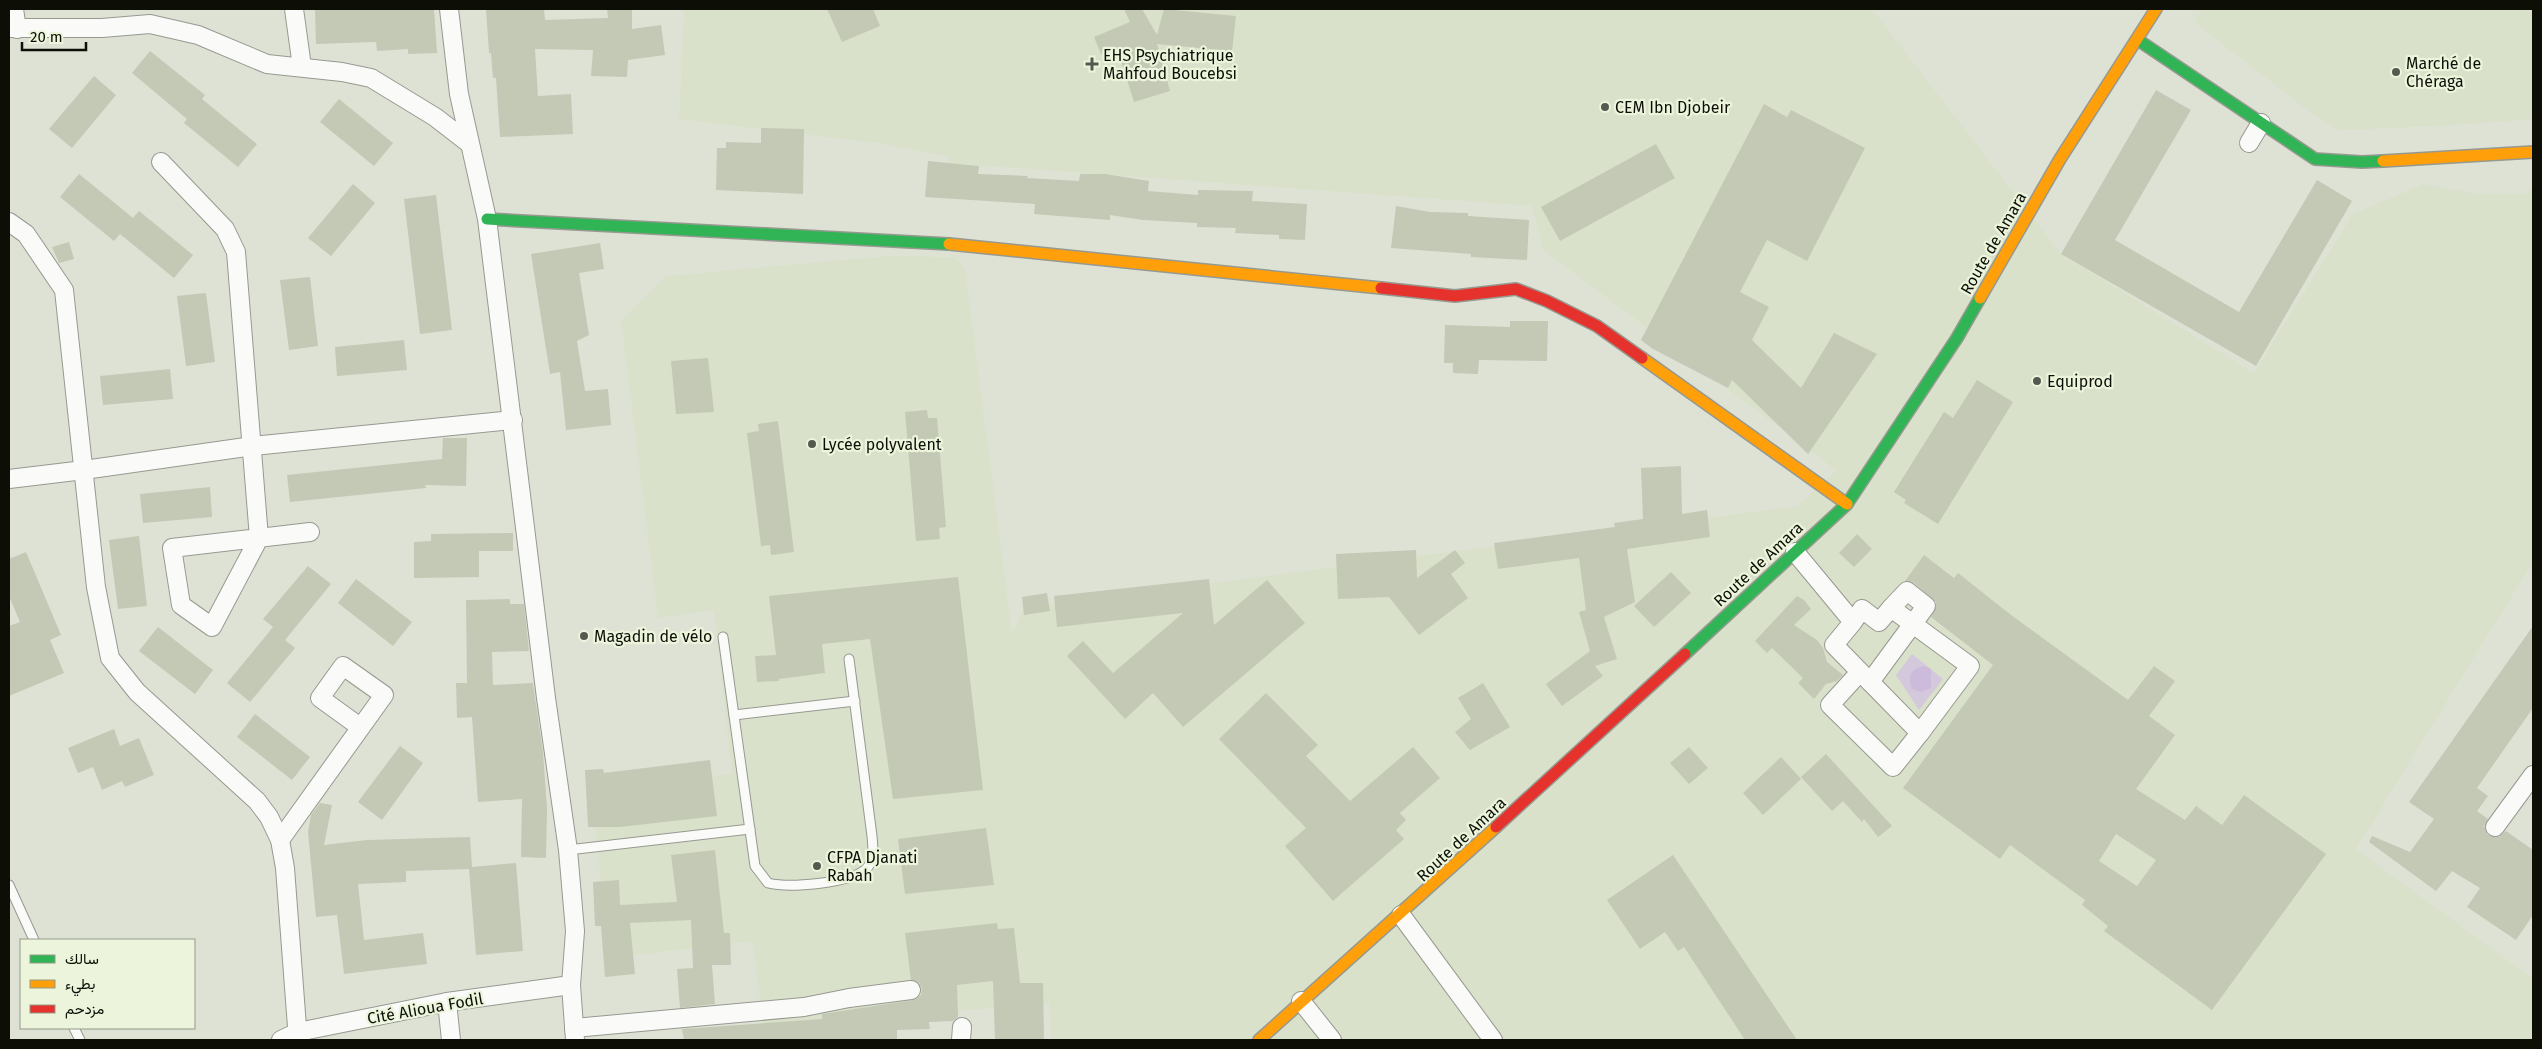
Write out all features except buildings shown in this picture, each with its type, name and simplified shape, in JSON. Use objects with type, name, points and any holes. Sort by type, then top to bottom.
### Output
[{"type":"street","points":[[14,9],[13,28],[102,28],[149,16],[268,64],[302,67],[371,78],[436,117],[470,144]]},
{"type":"street","points":[[294,9],[302,67]]},
{"type":"street","points":[[449,9],[459,94],[487,219],[514,420],[546,698],[568,850],[575,931],[571,985],[574,1034],[804,1007],[849,998],[911,990]]},
{"type":"street","name":"Route de Amara","points":[[1259,1040],[1301,1001],[1401,915],[1847,504],[1957,338],[2060,159],[2138,40],[2156,9]]},
{"type":"street","points":[[2138,40],[2315,159],[2362,162],[2533,152]]},
{"type":"street","points":[[2249,143],[2261,123]]},
{"type":"street","points":[[161,162],[225,229],[236,252],[259,538],[212,628],[181,605],[172,548],[259,538],[310,532]]},
{"type":"street","points":[[487,219],[923,241],[1226,270],[1455,296],[1516,289],[1547,301],[1598,326],[1847,504]]},
{"type":"street","points":[[9,222],[26,234],[64,290],[96,587],[110,658],[137,692],[257,801],[269,817],[280,840],[285,868],[298,1036]]},
{"type":"street","points":[[9,479],[253,446],[514,420]]},
{"type":"street","points":[[1795,552],[1853,622]]},
{"type":"street","points":[[1914,624],[1970,666],[1920,732],[1893,767],[1830,705],[1865,677],[1914,624],[1926,606],[1907,591],[1879,622],[1862,609],[1834,645],[1865,677],[1920,732]]},
{"type":"street","points":[[280,840],[360,727]]},
{"type":"street","points":[[2495,827],[2533,775]]},
{"type":"street","points":[[1401,915],[1492,1040]]},
{"type":"street","name":"Cité Alioua Fodil","points":[[281,1040],[447,1002],[571,985]]},
{"type":"street","points":[[1301,1001],[1332,1040]]},
{"type":"street","points":[[447,1002],[451,1040]]},
{"type":"lane","points":[[723,637],[755,866],[768,883],[782,886],[849,878],[866,869],[873,858],[872,836],[849,659]]},
{"type":"lane","points":[[734,715],[855,701]]},
{"type":"lane","points":[[568,850],[750,829]]},
{"type":"lane","points":[[9,885],[34,939]]},
{"type":"shaded area","points":[[684,9],[1872,9],[2061,254],[2254,373],[2353,214],[2424,184],[2475,194],[2524,194],[2533,188],[2533,562],[2356,849],[2533,979],[2533,1040],[1051,1040],[1049,1003],[763,1028],[753,941],[609,958],[591,791],[732,774],[714,610],[658,618],[621,320],[667,276],[887,256],[955,257],[965,268],[1012,633],[1024,608],[1798,506],[1836,470],[1543,250],[1532,206],[948,163],[950,157],[883,144],[679,119]]},
{"type":"shaded area","name":"Marché de Chéraga","points":[[2202,9],[2533,9],[2533,119],[2442,126],[2339,130],[2310,112],[2194,22]]},
{"type":"shaded area","points":[[1912,654],[1943,679],[1919,710],[1896,675]]},
{"type":"shaded area","points":[[1925,666],[1931,669],[1931,688],[1921,692],[1912,689],[1911,673]]},
{"type":"traffic: fast","points":[[2138,40],[2315,159],[2362,162],[2383,161]]},
{"type":"traffic: fast","points":[[487,219],[949,244]]},
{"type":"traffic: fast","points":[[1685,654],[1847,504],[1957,338],[1980,298]]},
{"type":"traffic: slow","points":[[1980,298],[2060,159],[2156,9]]},
{"type":"traffic: slow","points":[[2383,161],[2533,152]]},
{"type":"traffic: slow","points":[[949,244],[1381,288]]},
{"type":"traffic: slow","points":[[1642,358],[1847,504]]},
{"type":"traffic: slow","points":[[1259,1040],[1496,827]]},
{"type":"traffic: jam","points":[[1381,288],[1455,296],[1516,289],[1547,301],[1597,326],[1642,358]]},
{"type":"traffic: jam","points":[[1496,827],[1685,654]]},
{"type":"place","name":"EHS Psychiatrique Mahfoud Boucebsi","points":[[1092,64]]},
{"type":"place","name":"Marché de Chéraga","points":[[2396,72]]},
{"type":"place","name":"CEM Ibn Djobeir","points":[[1605,107]]},
{"type":"place","name":"Equiprod","points":[[2037,381]]},
{"type":"place","name":"Lycée polyvalent","points":[[812,444]]},
{"type":"place","name":"Magadin de vélo","points":[[584,636]]},
{"type":"place","name":"CFPA Djanati Rabah","points":[[817,866]]}]
